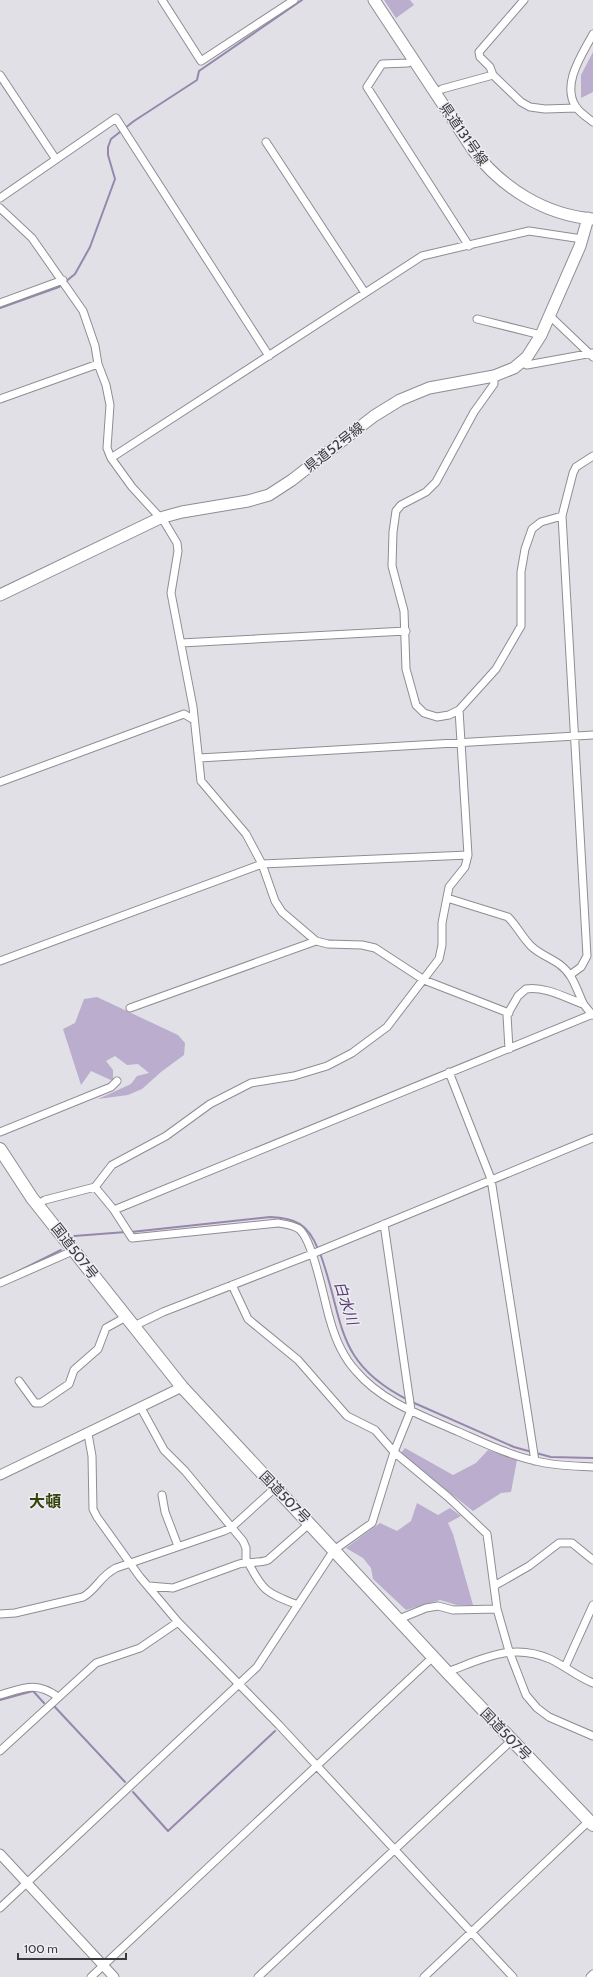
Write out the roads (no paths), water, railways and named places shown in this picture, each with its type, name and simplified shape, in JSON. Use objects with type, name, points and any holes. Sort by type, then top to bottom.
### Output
[{"type":"highway","name":"国道507号","points":[[0,1149],[13,1171],[38,1204],[182,1387],[434,1656],[447,1672],[591,1823]]},
{"type":"main road","name":"県道131号線","points":[[374,0],[473,150],[490,171],[503,183],[536,203],[554,210],[590,218]]},
{"type":"main road","name":"県道52号線","points":[[0,595],[160,518],[182,512],[248,501],[269,495],[292,480],[374,416],[400,400],[429,388],[494,376],[522,363],[534,348],[541,335],[590,218]]},
{"type":"street","points":[[162,0],[201,61],[294,0]]},
{"type":"street","points":[[524,0],[479,52],[480,57],[490,67],[493,74],[521,102],[530,107],[545,109],[577,108]]},
{"type":"street","points":[[593,34],[572,77],[570,87],[571,98],[577,108],[593,122]]},
{"type":"street","points":[[413,60],[408,62],[382,64],[367,88],[469,246]]},
{"type":"street","points":[[435,92],[493,74]]},
{"type":"street","points":[[0,75],[55,158]]},
{"type":"street","points":[[0,198],[55,158],[116,118],[269,356]]},
{"type":"street","points":[[266,142],[365,293]]},
{"type":"street","points":[[0,208],[32,238],[63,280],[83,312],[95,346],[98,364],[106,385],[110,405],[107,448],[111,458],[132,487],[160,518],[178,543],[171,593],[182,643],[194,720],[201,781],[246,834],[262,864],[274,901],[282,912],[316,941],[328,944],[362,945],[375,948],[424,980],[509,1012]]},
{"type":"street","points":[[111,458],[422,256],[528,232],[582,238]]},
{"type":"street","points":[[0,303],[63,280]]},
{"type":"street","points":[[549,315],[592,355]]},
{"type":"street","points":[[477,319],[541,335]]},
{"type":"street","points":[[522,363],[527,365],[592,355]]},
{"type":"street","points":[[0,399],[98,364]]},
{"type":"street","points":[[494,376],[494,384],[474,412],[436,482],[426,492],[401,505],[396,511],[393,532],[392,566],[404,610],[406,631],[406,669],[416,705],[424,713],[437,717],[449,715],[459,710],[496,669],[520,626],[521,572],[525,549],[532,529],[541,522],[562,516]]},
{"type":"street","points":[[570,975],[582,967],[587,956],[562,516],[572,473],[576,467],[593,456]]},
{"type":"street","points":[[182,643],[406,631]]},
{"type":"street","points":[[38,1204],[45,1200],[95,1187],[112,1165],[166,1136],[210,1104],[251,1083],[294,1076],[328,1066],[352,1053],[387,1027],[424,980],[441,954],[442,923],[450,887],[465,867],[468,855],[459,710]]},
{"type":"street","points":[[1,780],[184,714],[194,720]]},
{"type":"street","points":[[199,758],[593,735]]},
{"type":"street","points":[[0,961],[262,864],[468,855]]},
{"type":"street","points":[[447,898],[508,917],[536,952],[559,964],[570,975],[578,988],[583,1004]]},
{"type":"street","points":[[130,1008],[316,941]]},
{"type":"street","points":[[114,1210],[509,1049],[593,1014],[583,1004],[555,994],[530,988],[522,992],[507,1015],[509,1049]]},
{"type":"street","points":[[450,1072],[491,1179],[535,1461]]},
{"type":"street","points":[[0,1132],[111,1086],[117,1080]]},
{"type":"street","points":[[134,1326],[163,1312],[312,1254],[593,1138]]},
{"type":"street","points":[[95,1187],[114,1210],[132,1238],[278,1223],[299,1229],[304,1235],[312,1254],[330,1321],[340,1348],[355,1370],[367,1383],[389,1399],[411,1410],[510,1453],[535,1461],[563,1466],[593,1467]]},
{"type":"street","points":[[0,1908],[257,1667],[334,1550],[372,1523],[394,1452],[411,1410],[384,1224]]},
{"type":"street","points":[[0,1283],[75,1250]]},
{"type":"street","points":[[232,1285],[248,1319],[298,1360],[346,1416],[375,1430],[394,1452],[448,1497],[487,1534],[497,1609],[508,1651],[526,1696],[537,1708],[549,1717],[593,1736]]},
{"type":"street","points":[[19,1381],[35,1403],[42,1403],[69,1384],[74,1370],[98,1349],[106,1328],[126,1316]]},
{"type":"street","points":[[0,1475],[88,1434],[182,1387]]},
{"type":"street","points":[[141,1408],[164,1450],[185,1471],[232,1527],[246,1548],[247,1562],[261,1586],[280,1598],[298,1605]]},
{"type":"street","points":[[88,1434],[92,1456],[93,1509],[129,1562],[178,1622],[316,1766],[513,1977]]},
{"type":"street","points":[[0,1614],[15,1613],[83,1597],[104,1575],[129,1562],[232,1527],[275,1488]]},
{"type":"street","points":[[162,1495],[165,1512],[178,1546]]},
{"type":"street","points":[[149,1586],[174,1588],[247,1562],[254,1564],[268,1560],[310,1523]]},
{"type":"street","points":[[494,1586],[529,1566],[559,1543],[572,1543],[593,1560]]},
{"type":"street","points":[[565,1667],[593,1604]]},
{"type":"street","points":[[399,1619],[426,1608],[438,1606],[453,1610],[497,1609]]},
{"type":"street","points":[[0,1751],[96,1663],[140,1648],[178,1622]]},
{"type":"street","points":[[447,1672],[508,1651],[520,1651],[539,1655],[565,1667],[593,1683]]},
{"type":"street","points":[[91,1977],[434,1656]]},
{"type":"street","points":[[0,1695],[24,1688],[38,1686],[49,1690],[58,1697]]},
{"type":"street","points":[[258,1977],[512,1740]]},
{"type":"street","points":[[424,1977],[471,1932],[591,1823]]},
{"type":"street","points":[[0,1854],[114,1977]]},
{"type":"street","points":[[590,1977],[593,1974]]},
{"type":"waterway","points":[[0,308],[59,287],[75,274],[90,247],[115,179],[108,155],[108,147],[111,139],[134,121],[197,80],[199,71],[302,0]]},
{"type":"waterway","name":"白水川","points":[[131,1232],[270,1217],[287,1219],[300,1224],[310,1234],[318,1249]]},
{"type":"waterway","name":"白水川","points":[[74,1236],[126,1232]]},
{"type":"waterway","name":"白水川","points":[[17,1272],[61,1250]]},
{"type":"waterway","name":"白水川","points":[[320,1253],[345,1338],[354,1355],[366,1371],[384,1386],[408,1400]]},
{"type":"waterway","name":"白水川","points":[[412,1402],[514,1447],[532,1452]]},
{"type":"waterway","name":"白水川","points":[[536,1453],[551,1457],[593,1458]]},
{"type":"waterway","points":[[0,1700],[33,1691],[44,1703]]},
{"type":"waterway","points":[[54,1706],[125,1782]]},
{"type":"waterway","points":[[133,1792],[168,1831],[275,1731]]},
{"type":"district","name":"大頓","points":[[45,1501]]}]
